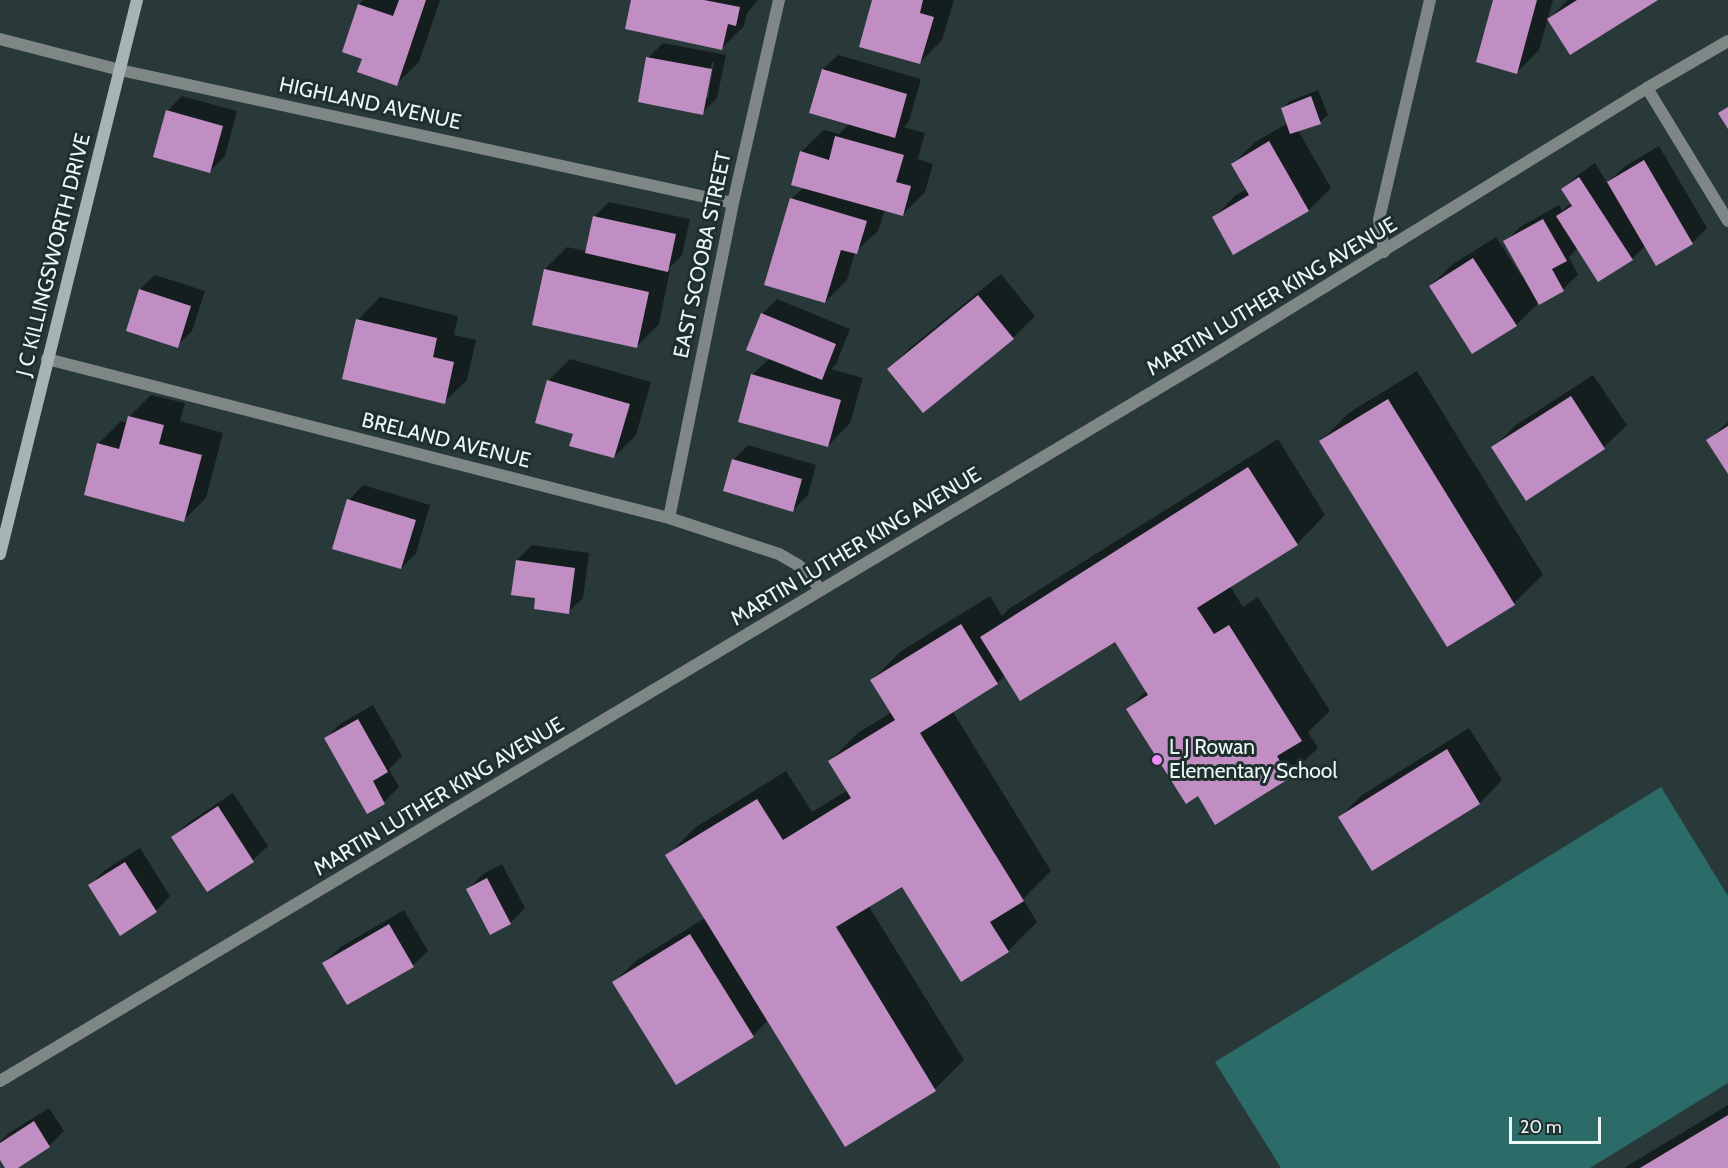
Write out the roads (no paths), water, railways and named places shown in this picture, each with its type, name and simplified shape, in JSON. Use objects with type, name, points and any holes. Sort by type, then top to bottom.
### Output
[{"type":"main road","name":"J C KILLINGSWORTH DRIVE","points":[[0,554],[137,0]]},
{"type":"street","name":"EAST SCOOBA STREET","points":[[669,518],[733,203],[779,0]]},
{"type":"street","points":[[1384,252],[1379,219],[1430,0]]},
{"type":"street","name":"HIGHLAND AVENUE","points":[[0,39],[120,70],[733,203]]},
{"type":"street","name":"MARTIN LUTHER KING AVENUE","points":[[0,1081],[1384,252],[1647,88],[1728,41]]},
{"type":"street","points":[[1647,88],[1728,221]]},
{"type":"street","name":"BRELAND AVENUE","points":[[47,359],[669,518],[779,554],[798,565],[811,577],[820,590]]},
{"type":"place","name":"L J Rowan Elementary School","points":[[1157,760]]}]
